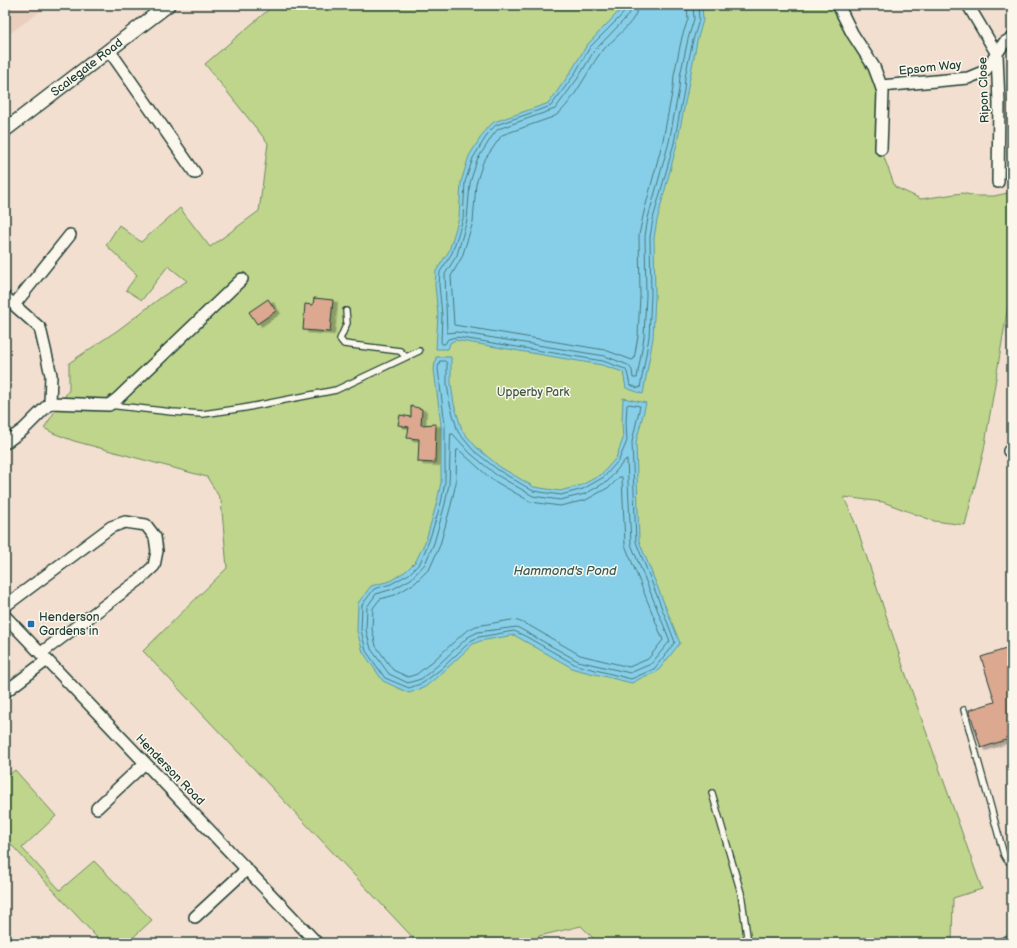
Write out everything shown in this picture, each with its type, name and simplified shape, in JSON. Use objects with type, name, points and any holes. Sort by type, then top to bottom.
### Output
[{"type":"street","name":"Scalegate Road","points":[[5,130],[168,5]]},
{"type":"street","points":[[838,5],[852,32],[874,67],[883,92],[881,149]]},
{"type":"street","name":"Ripon Close","points":[[968,5],[997,54],[999,103],[998,182]]},
{"type":"street","name":"Epsom Way","points":[[881,86],[968,78],[985,71],[1004,43],[1012,38]]},
{"type":"street","points":[[109,50],[195,173]]},
{"type":"street","points":[[14,305],[70,235]]},
{"type":"street","points":[[50,403],[109,405],[242,279]]},
{"type":"street","points":[[5,297],[40,328],[51,375],[50,403],[24,429],[5,443]]},
{"type":"street","points":[[5,606],[111,527],[125,522],[146,525],[155,537],[157,552],[154,566],[139,580],[44,656],[5,692]]},
{"type":"street","name":"Henderson Road","points":[[5,616],[317,943]]},
{"type":"street","points":[[97,808],[145,763]]},
{"type":"street","points":[[194,917],[246,869]]},
{"type":"lane","points":[[346,311],[346,323],[340,339],[344,344],[400,351],[406,357]]},
{"type":"lane","points":[[109,405],[202,414],[244,408],[336,390],[419,351]]},
{"type":"lane","points":[[964,710],[1004,854],[1007,860],[1012,864]]},
{"type":"lane","points":[[712,793],[741,893],[748,943]]},
{"type":"shaded area","points":[[5,5],[49,5],[5,37]]},
{"type":"green space","name":"Upperby Park","points":[[274,5],[838,5],[874,67],[881,149],[895,187],[921,199],[962,193],[976,196],[994,196],[1012,192],[1012,282],[984,450],[965,525],[934,521],[883,502],[844,497],[856,525],[905,672],[982,889],[953,898],[952,943],[598,943],[581,926],[539,936],[535,943],[418,943],[143,651],[227,568],[221,500],[207,477],[74,441],[44,428],[69,390],[69,363],[118,330],[163,296],[187,281],[168,266],[142,300],[126,290],[137,275],[106,245],[119,225],[141,242],[180,208],[210,247],[259,211],[268,143],[205,64]]},
{"type":"green space","points":[[15,770],[56,816],[22,848],[60,890],[94,861],[152,920],[127,943],[102,943],[5,838],[5,778]]},
{"type":"water","points":[[625,5],[702,5],[703,20],[697,41],[677,144],[657,220],[654,238],[655,295],[653,338],[643,394],[626,388],[623,372],[602,365],[455,340],[450,343],[448,349],[436,349],[438,315],[435,285],[436,271],[449,251],[459,218],[461,182],[469,156],[486,129],[494,122],[549,103],[587,45]]},
{"type":"water","name":"Hammond's Pond","points":[[436,357],[451,357],[451,384],[454,404],[462,430],[476,447],[500,467],[534,487],[560,491],[582,485],[602,474],[616,458],[623,439],[623,398],[646,403],[636,442],[639,541],[680,643],[657,672],[632,683],[574,669],[514,635],[480,641],[473,644],[425,687],[409,693],[383,681],[363,652],[357,631],[358,603],[371,586],[390,581],[406,571],[416,561],[426,540],[441,482],[441,425],[434,369]]},
{"type":"building","points":[[314,298],[333,300],[330,332],[303,330],[305,304],[313,305]]},
{"type":"building","points":[[268,299],[276,311],[257,324],[249,312]]},
{"type":"building","points":[[411,406],[422,409],[421,425],[436,424],[435,463],[418,462],[419,439],[407,438],[409,427],[398,425],[400,415],[411,417]]},
{"type":"building","points":[[1012,647],[1012,738],[981,748],[969,710],[995,702],[981,657]]},
{"type":"building","points":[[1012,933],[1012,943],[1002,943],[1000,938]]},
{"type":"place","name":"Henderson Gardens in","points":[[31,624]]}]
